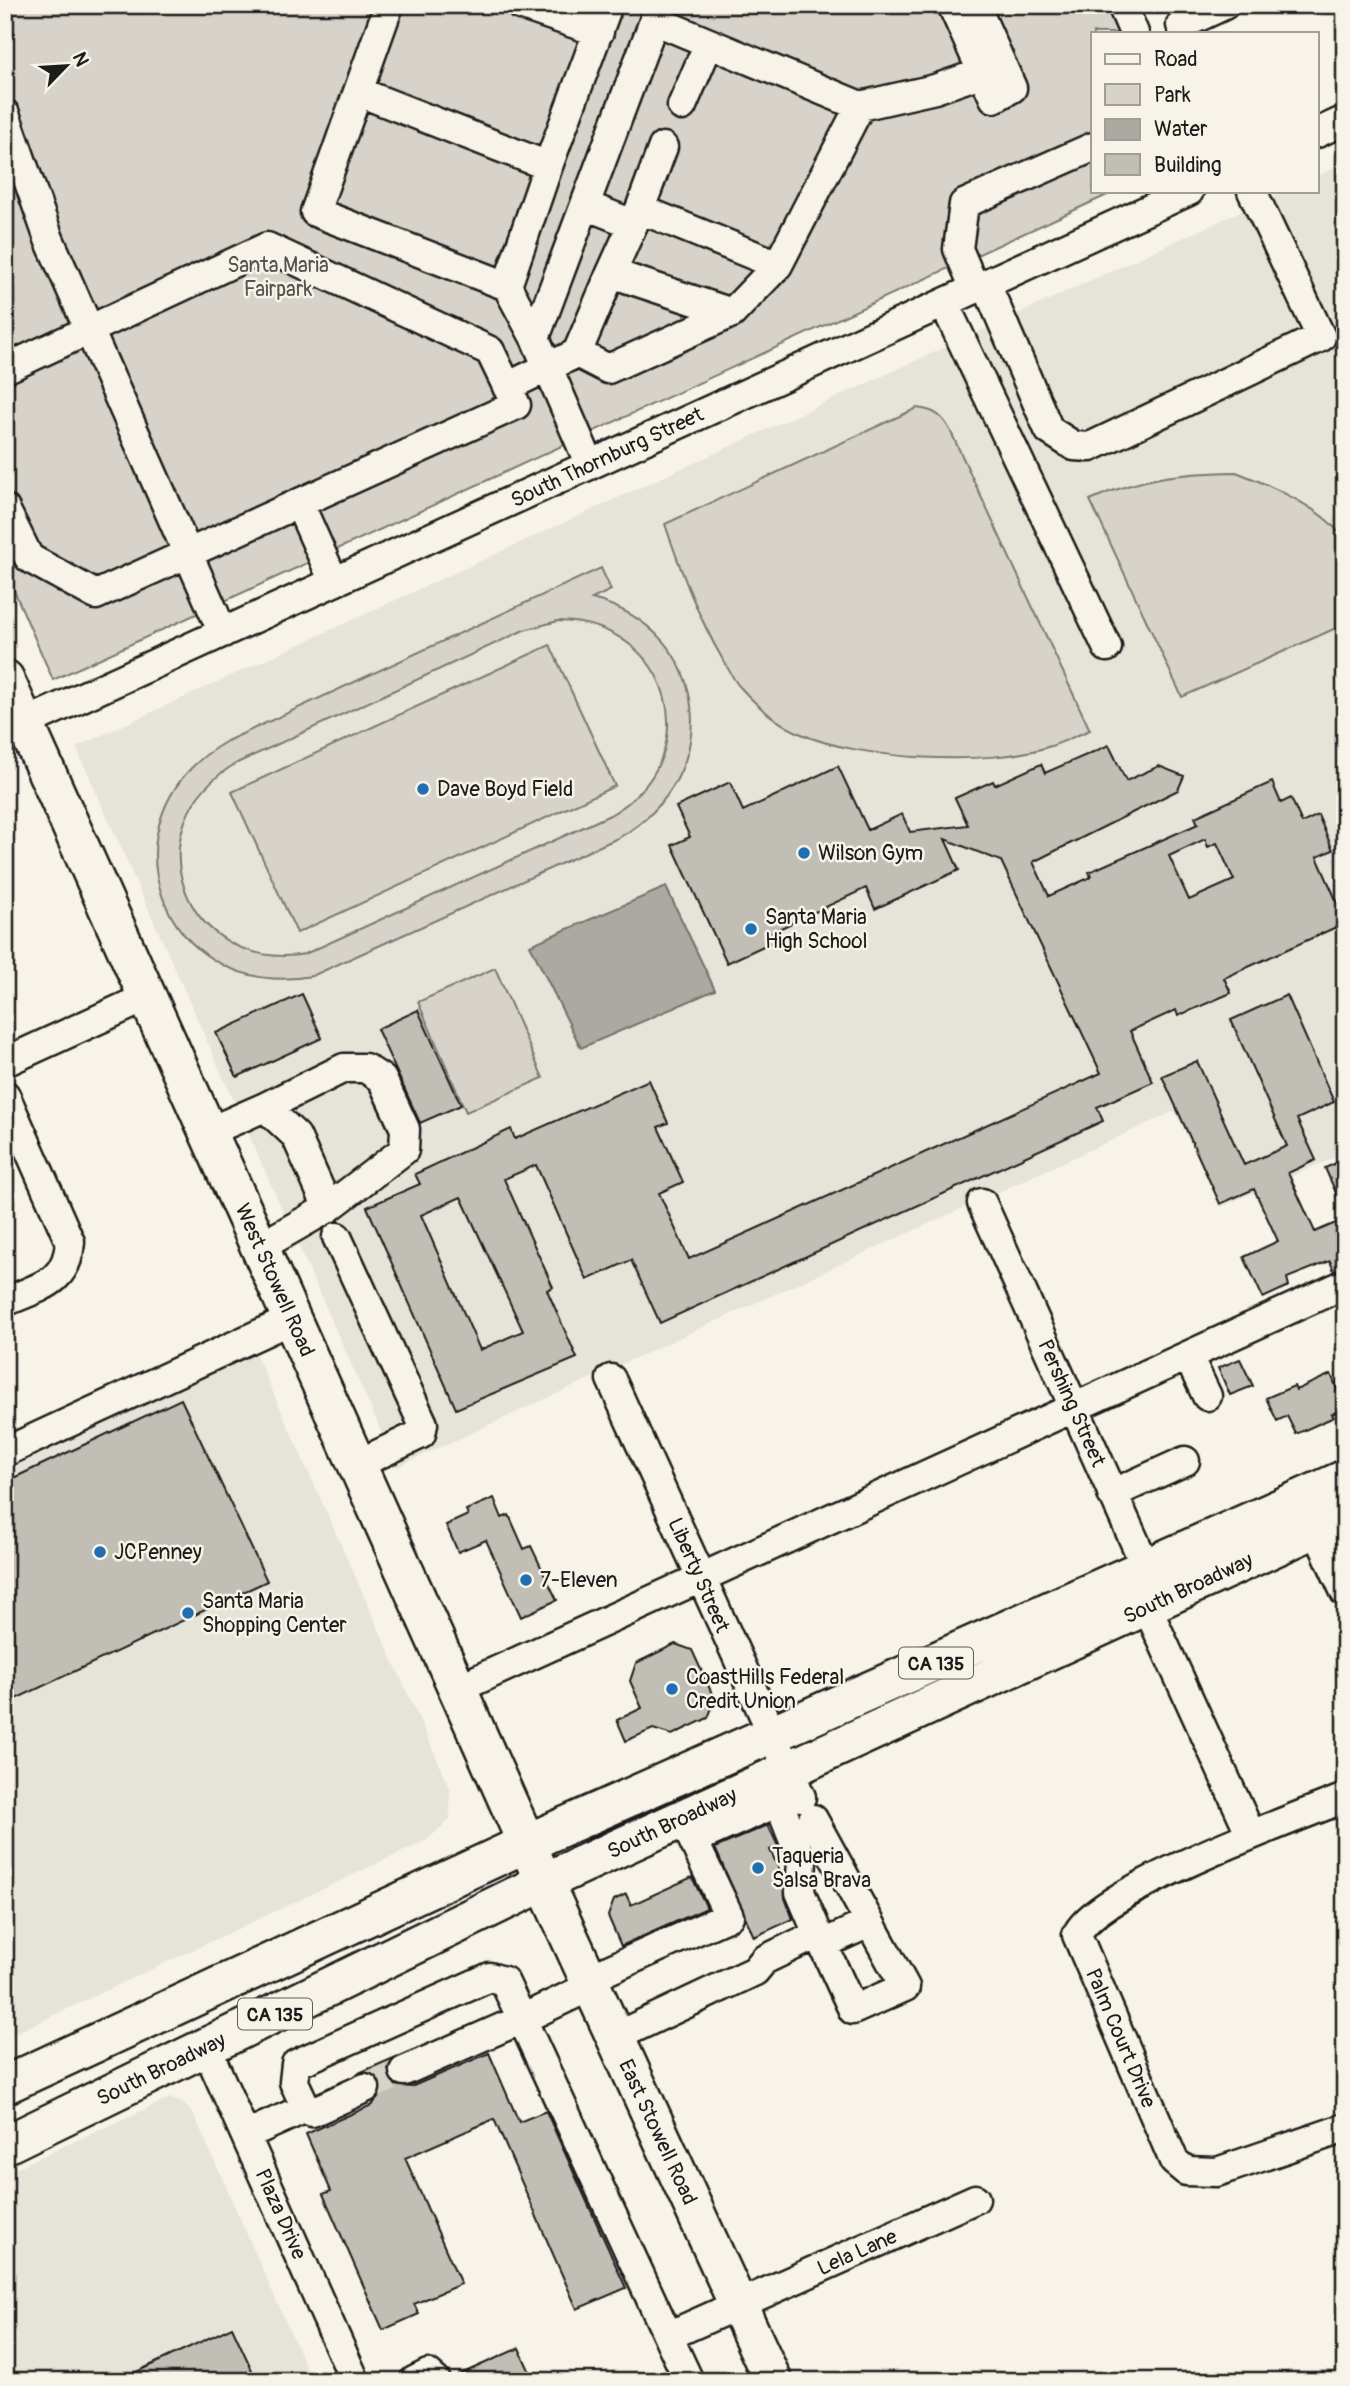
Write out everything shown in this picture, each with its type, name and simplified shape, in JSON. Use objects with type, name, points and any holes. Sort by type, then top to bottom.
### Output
[{"type":"main road","name":"West Stowell Road","points":[[5,679],[544,1882]]},
{"type":"main road","name":"South Broadway","points":[[5,2085],[527,1843],[1345,1479]]},
{"type":"main road","name":"South Broadway","points":[[5,2145],[544,1882],[688,1829],[757,1798],[800,1796],[1147,1607],[1330,1522]]},
{"type":"main road","name":"East Stowell Road","points":[[544,1882],[773,2381]]},
{"type":"street","points":[[389,5],[315,212],[507,286],[535,338],[590,465]]},
{"type":"street","points":[[520,5],[599,32]]},
{"type":"street","points":[[507,286],[608,5]]},
{"type":"street","points":[[952,5],[994,98],[1012,88],[975,5]]},
{"type":"street","points":[[1122,5],[1134,32]]},
{"type":"street","points":[[1179,21],[1224,5]]},
{"type":"street","points":[[535,338],[657,13],[709,43],[860,106],[935,89],[981,73]]},
{"type":"street","points":[[682,106],[709,43]]},
{"type":"street","points":[[359,92],[548,166]]},
{"type":"street","points":[[578,353],[608,369],[732,313],[778,265],[860,106]]},
{"type":"street","points":[[5,114],[49,239],[223,633]]},
{"type":"street","points":[[1318,132],[1345,120]]},
{"type":"street","points":[[507,387],[578,353],[663,147]]},
{"type":"street","points":[[1091,148],[964,204],[958,249],[1008,331],[1019,364],[1049,430],[1074,446],[1090,447],[1321,337],[1252,192]]},
{"type":"street","name":"South Thornburg Street","points":[[25,723],[1187,192]]},
{"type":"street","points":[[585,205],[636,217],[778,265]]},
{"type":"street","points":[[5,369],[267,247],[490,351],[516,405],[96,595],[29,558],[5,509]]},
{"type":"street","points":[[611,273],[732,313]]},
{"type":"street","points":[[944,303],[1107,648]]},
{"type":"street","points":[[981,382],[1019,364]]},
{"type":"street","points":[[299,503],[334,582]]},
{"type":"street","points":[[5,1062],[147,997]]},
{"type":"street","points":[[208,1132],[344,1068],[365,1068],[382,1079],[405,1129],[404,1150],[328,1208],[260,1247]]},
{"type":"street","points":[[5,1094],[70,1242],[68,1262],[57,1278],[5,1302]]},
{"type":"street","points":[[265,1107],[296,1136],[328,1208]]},
{"type":"street","name":"Pershing Street","points":[[982,1203],[1147,1569],[1147,1607]]},
{"type":"street","points":[[337,1237],[423,1424],[421,1434],[358,1464]]},
{"type":"street","points":[[457,1689],[1345,1284]]},
{"type":"street","points":[[5,1452],[292,1319]]},
{"type":"street","points":[[1188,1356],[1207,1396]]},
{"type":"street","name":"Liberty Street","points":[[611,1379],[800,1796],[905,1987],[853,2010],[820,1939]]},
{"type":"street","points":[[1112,1494],[1185,1461]]},
{"type":"street","points":[[1330,1522],[1345,1592]]},
{"type":"street","points":[[1147,1607],[1251,1835]]},
{"type":"street","points":[[757,1798],[779,1803],[802,1861],[800,1892],[820,1939]]},
{"type":"street","name":"Palm Court Drive","points":[[1345,1798],[1251,1835],[1160,1877],[1091,1915],[1081,1925],[1077,1936],[1174,2161],[1186,2171],[1217,2172],[1345,2128]]},
{"type":"street","points":[[404,2071],[522,2019],[589,1982],[729,1916],[688,1829]]},
{"type":"street","points":[[802,1861],[829,1850]]},
{"type":"street","points":[[615,2037],[755,1972],[764,1960],[869,1923]]},
{"type":"street","points":[[365,2088],[312,2112],[306,2108],[294,2082],[296,2064],[490,1977],[504,1981],[689,2381]]},
{"type":"street","name":"Plaza Drive","points":[[206,2047],[355,2381]]},
{"type":"street","points":[[246,2135],[306,2108]]},
{"type":"street","name":"Lela Lane","points":[[668,2336],[975,2199]]},
{"type":"street","points":[[414,2381],[428,2374],[436,2381]]},
{"type":"shaded area","name":"Santa Maria High School","points":[[1345,163],[1345,1153],[1221,1207],[1175,1111],[397,1467],[76,747],[1283,192],[1318,192],[1318,176]]},
{"type":"shaded area","name":"Santa Maria Shopping Center","points":[[244,1328],[450,1788],[450,1819],[427,1840],[5,2038],[5,1438]]},
{"type":"shaded area","points":[[170,2098],[184,2104],[195,2117],[312,2381],[5,2381],[5,2173]]},
{"type":"green space","name":"Santa Maria Fairpark","points":[[5,5],[1133,5],[1146,32],[1091,32],[1091,192],[1114,192],[53,680],[5,570]]},
{"type":"green space","points":[[917,408],[937,414],[950,430],[1090,730],[1051,746],[994,757],[924,758],[888,755],[824,742],[791,729],[753,700],[733,678],[714,644],[691,594],[665,524]]},
{"type":"green space","points":[[1236,472],[1297,500],[1327,520],[1337,531],[1344,542],[1346,558],[1345,624],[1182,697],[1090,500],[1144,481]]},
{"type":"green space","points":[[601,568],[611,590],[592,599],[632,616],[662,641],[682,672],[691,707],[690,743],[677,778],[654,811],[620,837],[312,976],[259,977],[216,961],[183,934],[163,897],[155,856],[163,814],[186,774],[227,741]],"holes":[[[558,621],[597,627],[629,644],[651,668],[665,697],[668,729],[660,761],[641,790],[610,815],[305,954],[263,954],[228,941],[201,918],[185,889],[179,856],[185,821],[204,790],[237,763],[524,630]]]},
{"type":"green space","name":"Dave Boyd Field","points":[[550,645],[615,786],[297,933],[232,792]]},
{"type":"green space","points":[[495,968],[543,1078],[466,1112],[418,1002]]},
{"type":"water","points":[[666,887],[715,990],[581,1048],[530,945]]},
{"type":"building","points":[[1109,745],[1126,781],[1159,766],[1184,776],[1178,790],[1033,862],[1049,896],[1091,877],[1089,872],[1198,824],[1195,817],[1272,782],[1281,803],[1291,798],[1302,823],[1318,815],[1333,850],[1317,857],[1337,902],[1345,898],[1345,923],[1224,978],[1231,993],[1178,1016],[1176,1010],[1130,1031],[1153,1082],[1097,1107],[1103,1121],[660,1323],[631,1260],[587,1280],[536,1165],[504,1179],[553,1287],[547,1290],[577,1358],[456,1409],[367,1207],[420,1184],[415,1174],[511,1129],[515,1139],[649,1080],[668,1123],[658,1127],[683,1182],[659,1193],[689,1259],[1101,1073],[1001,861],[945,839],[959,870],[875,909],[866,888],[766,935],[770,943],[727,963],[672,845],[690,837],[676,807],[730,782],[743,811],[838,766],[868,830],[902,814],[910,832],[968,825],[955,798],[993,781],[995,785],[1041,764],[1045,773]],"holes":[[[1205,839],[1208,847],[1217,843],[1234,880],[1189,900],[1169,856]],[[461,1197],[523,1331],[480,1350],[421,1215]]]},
{"type":"building","points":[[302,994],[322,1038],[237,1077],[216,1033]]},
{"type":"building","points":[[1287,995],[1334,1102],[1297,1119],[1316,1160],[1288,1173],[1315,1232],[1345,1219],[1345,1268],[1334,1271],[1330,1261],[1287,1278],[1289,1286],[1263,1298],[1244,1257],[1278,1241],[1254,1189],[1220,1204],[1162,1076],[1197,1061],[1244,1165],[1287,1146],[1231,1020]]},
{"type":"building","points":[[418,1010],[461,1105],[420,1123],[377,1029]]},
{"type":"building","points":[[1345,1159],[1345,1213],[1325,1168]]},
{"type":"building","points":[[1240,1359],[1253,1386],[1230,1395],[1218,1368]]},
{"type":"building","points":[[1331,1374],[1345,1408],[1332,1414],[1334,1417],[1296,1434],[1287,1416],[1277,1421],[1266,1398],[1294,1386],[1296,1390]]},
{"type":"building","points":[[181,1399],[267,1581],[5,1704],[5,1482]]},
{"type":"building","points":[[494,1498],[502,1518],[509,1515],[524,1549],[531,1546],[557,1600],[521,1617],[486,1540],[458,1552],[446,1525],[468,1515],[466,1510]]},
{"type":"building","points":[[675,1644],[692,1650],[715,1700],[708,1718],[672,1735],[653,1729],[626,1741],[617,1720],[642,1708],[630,1681],[636,1663]]},
{"type":"building","points":[[768,1825],[778,1846],[770,1850],[784,1879],[785,1898],[793,1919],[754,1937],[715,1848]]},
{"type":"building","points":[[692,1877],[707,1908],[621,1946],[608,1916],[614,1900],[626,1894],[631,1905]]},
{"type":"building","points":[[489,2053],[519,2122],[546,2111],[626,2288],[577,2309],[494,2119],[405,2158],[461,2284],[414,2304],[419,2314],[383,2330],[323,2194],[331,2191],[306,2134],[372,2105],[381,2090],[380,2081],[374,2074],[361,2072],[396,2057],[388,2069],[389,2078],[395,2085],[411,2087]]},
{"type":"building","points":[[232,2327],[257,2381],[117,2381]]},
{"type":"building","points":[[519,2348],[534,2381],[452,2381],[452,2378]]},
{"type":"tunnel","points":[[365,2088],[404,2071]]},
{"type":"place","name":"Dave Boyd Field","points":[[423,789]]},
{"type":"place","name":"Wilson Gym","points":[[804,853]]},
{"type":"place","name":"Santa Maria High School","points":[[751,929]]},
{"type":"place","name":"JCPenney","points":[[100,1552]]},
{"type":"place","name":"7-Eleven","points":[[526,1580]]},
{"type":"place","name":"Santa Maria Shopping Center","points":[[188,1613]]},
{"type":"place","name":"CoastHills Federal Credit Union","points":[[672,1689]]},
{"type":"place","name":"Taqueria Salsa Brava","points":[[758,1868]]}]
